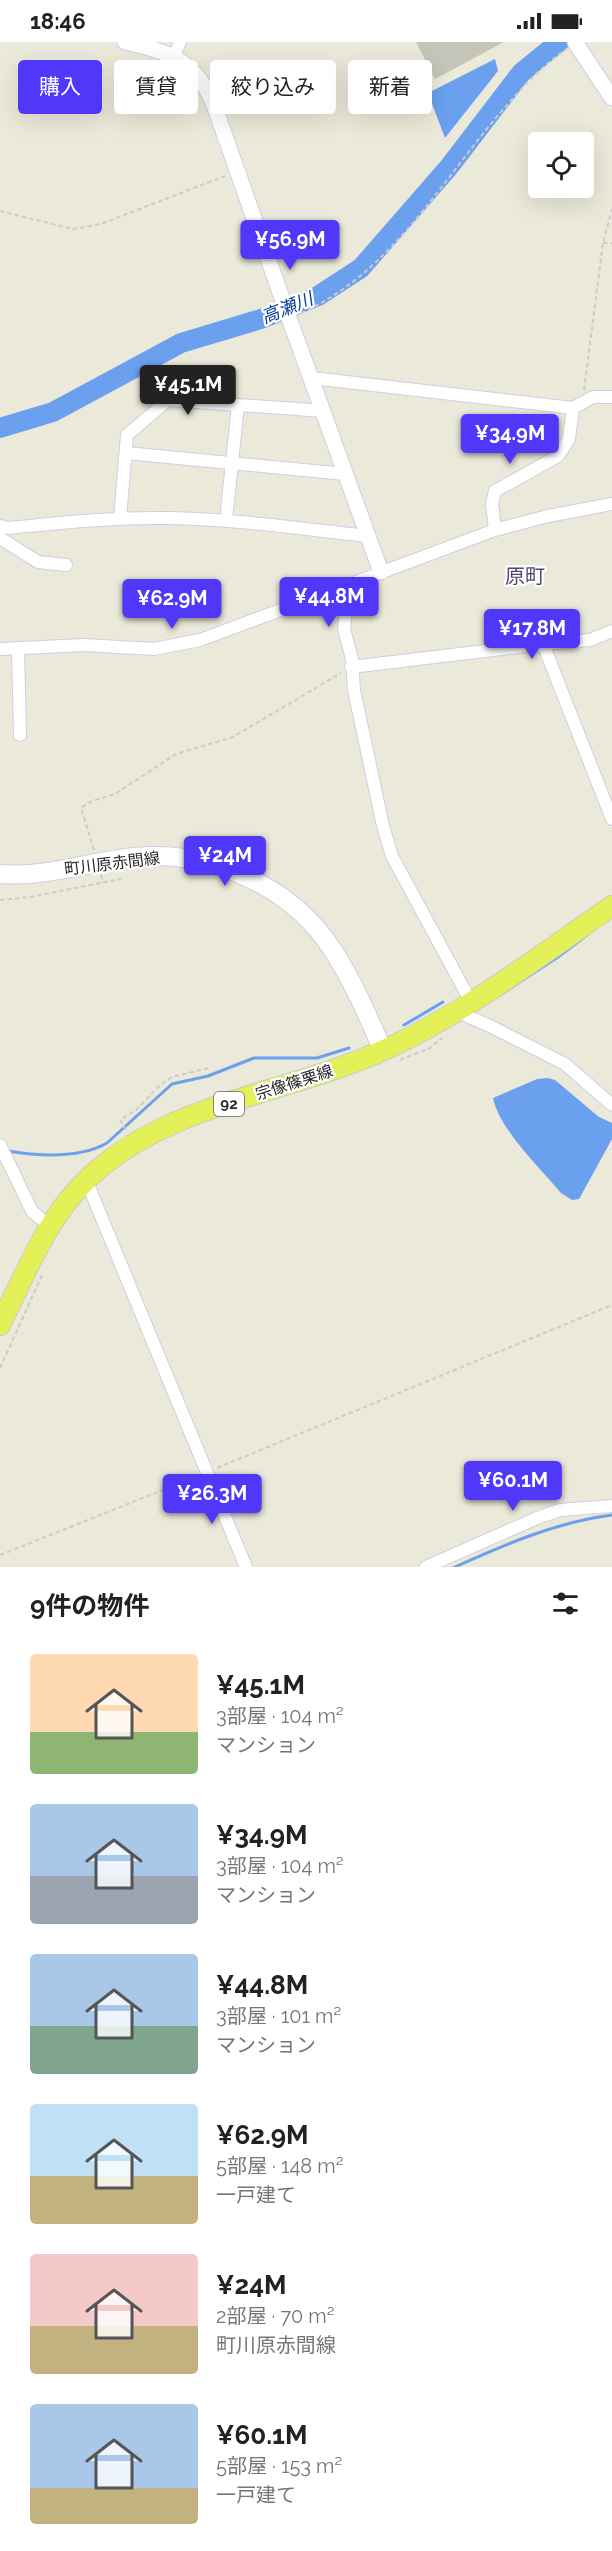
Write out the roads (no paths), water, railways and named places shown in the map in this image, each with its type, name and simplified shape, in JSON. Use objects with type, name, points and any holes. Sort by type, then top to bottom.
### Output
[{"type":"main road","name":"町川原赤間線","points":[[0,874],[30,873],[143,856],[166,856],[193,860],[235,872],[269,890],[304,915],[332,948],[346,972],[383,1051]]},
{"type":"main road","name":"宗像篠栗線","points":[[0,1325],[50,1227],[70,1197],[117,1153],[178,1121],[383,1051],[464,1006],[612,906]]},
{"type":"street","points":[[125,42],[177,49],[206,86],[381,572]]},
{"type":"street","points":[[576,43],[612,98]]},
{"type":"street","points":[[312,378],[578,405],[593,397],[612,397]]},
{"type":"street","points":[[120,519],[128,435],[168,400],[324,411]]},
{"type":"street","points":[[226,520],[238,405]]},
{"type":"street","points":[[495,531],[492,503],[495,491],[558,456],[569,438],[578,405]]},
{"type":"street","points":[[126,453],[345,474]]},
{"type":"street","points":[[0,649],[84,645],[154,649],[200,640],[495,531],[548,516],[612,504]]},
{"type":"street","points":[[0,526],[8,528],[120,519],[226,520],[368,536]]},
{"type":"street","points":[[0,538],[38,562],[66,565]]},
{"type":"street","points":[[342,587],[347,600],[344,629],[352,659],[351,667],[382,826],[392,856],[464,1006],[492,1027],[565,1064],[612,1105]]},
{"type":"street","points":[[351,667],[590,640],[600,638],[612,631]]},
{"type":"street","points":[[543,644],[612,819]]},
{"type":"street","points":[[18,649],[20,735]]},
{"type":"street","points":[[0,1145],[32,1211],[50,1227]]},
{"type":"street","points":[[86,1180],[246,1567]]},
{"type":"street","points":[[426,1567],[560,1510],[612,1506]]},
{"type":"water","points":[[495,59],[498,71],[445,138],[432,104],[432,91]]},
{"type":"water","points":[[537,1079],[555,1080],[599,1117],[612,1123],[612,1139],[579,1199],[572,1200],[561,1193],[532,1161],[503,1123],[493,1098]]},
{"type":"waterway","name":"高瀬川","points":[[0,428],[53,412],[181,343],[261,319],[318,296],[361,268],[449,167],[521,73],[559,42]]},
{"type":"waterway","points":[[497,997],[587,935]]},
{"type":"waterway","points":[[404,1025],[443,1002]]},
{"type":"waterway","points":[[8,1151],[59,1155],[84,1152],[107,1143],[172,1084],[208,1076],[254,1058],[317,1058],[349,1048]]},
{"type":"waterway","points":[[455,1567],[552,1528],[612,1515]]},
{"type":"district","name":"原町","points":[[525,576]]}]
